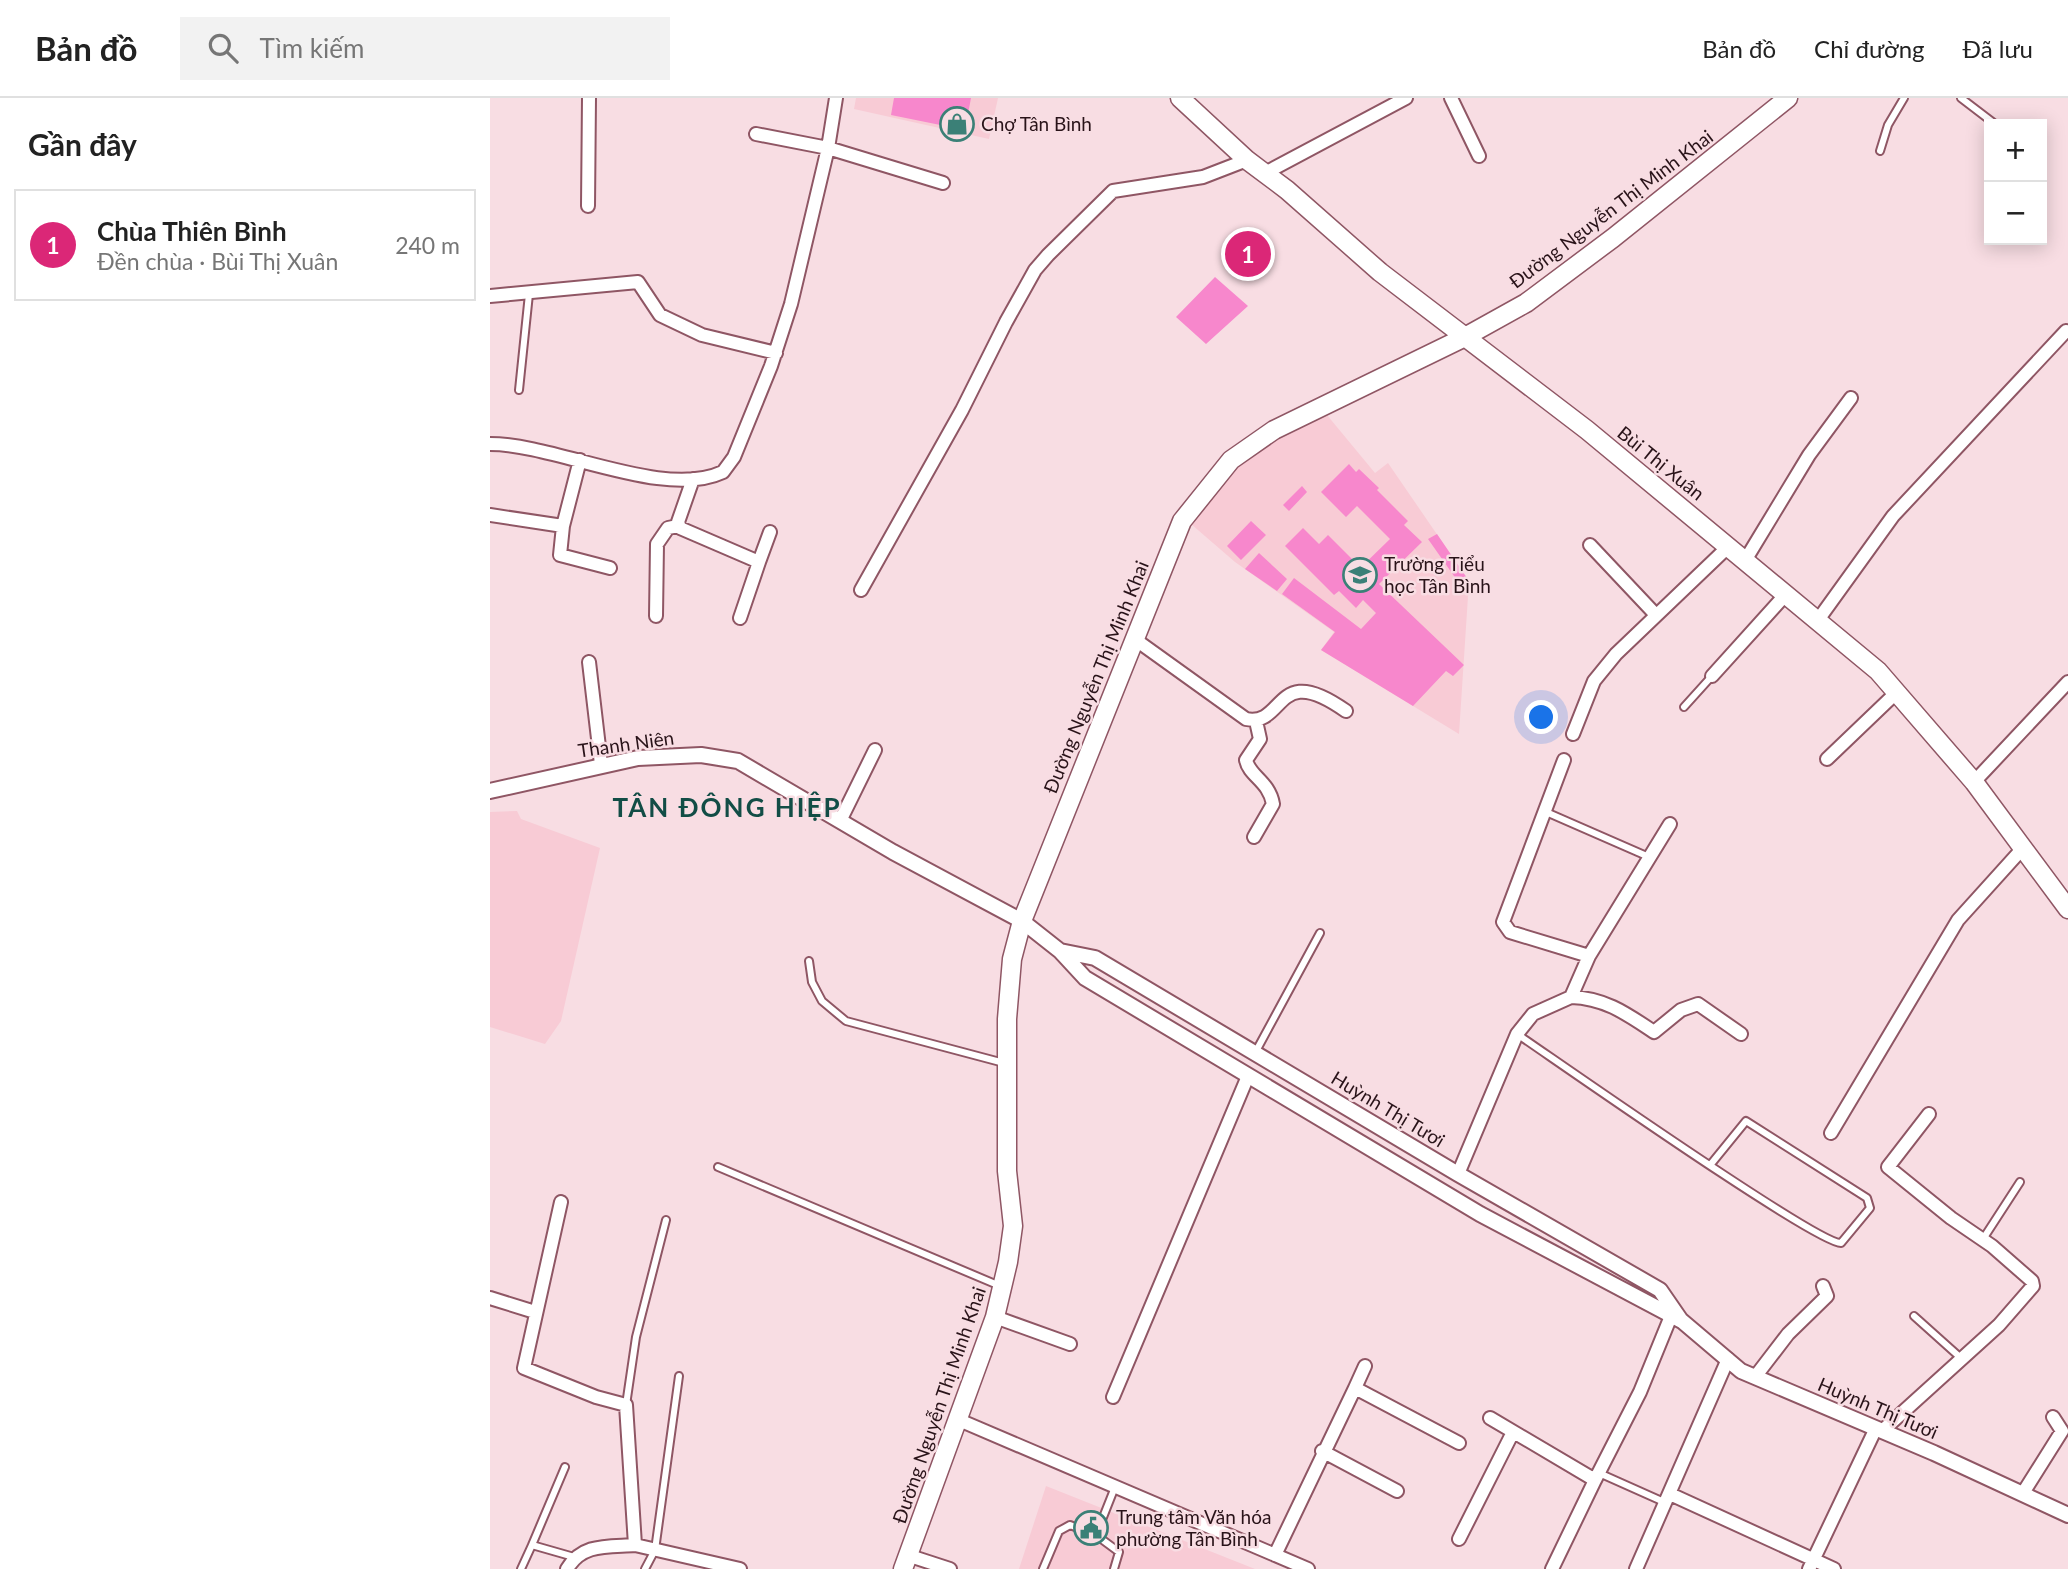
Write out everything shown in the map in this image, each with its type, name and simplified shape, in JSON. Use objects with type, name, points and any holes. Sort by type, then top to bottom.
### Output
[{"type":"main road","name":"Bùi Thị Xuân","points":[[1180,98],[1247,160],[1462,338],[1521,378],[1746,559],[1878,671],[1974,782],[2068,909]]},
{"type":"main road","name":"Đường Nguyễn Thị Minh Khai","points":[[905,1562],[995,1317],[1003,1287],[1013,1226],[1007,1171],[1007,1019],[1013,959],[1022,921],[1182,521],[1231,460],[1274,430],[1462,338],[1526,303],[1613,238],[1788,98]]},
{"type":"street","points":[[588,206],[589,98]]},
{"type":"street","points":[[490,444],[522,447],[649,476],[693,479],[723,472],[734,457],[776,353],[791,304],[828,148],[836,98]]},
{"type":"street","points":[[1265,173],[1406,98]]},
{"type":"street","points":[[1451,98],[1479,156]]},
{"type":"street","points":[[755,134],[828,148],[943,183]]},
{"type":"street","points":[[861,590],[961,411],[1035,270],[1048,255],[1113,191],[1203,177],[1247,160]]},
{"type":"street","points":[[490,296],[638,282],[660,315],[702,335],[776,353]]},
{"type":"street","points":[[1818,620],[1893,516],[2066,331]]},
{"type":"street","points":[[1746,559],[1809,455],[1851,398]]},
{"type":"street","points":[[580,460],[563,526],[560,555],[610,568]]},
{"type":"street","points":[[678,526],[693,479]]},
{"type":"street","points":[[490,515],[563,526]]},
{"type":"street","points":[[656,616],[657,544],[668,528],[678,526],[759,562]]},
{"type":"street","points":[[740,618],[770,532]]},
{"type":"street","points":[[1590,545],[1656,615]]},
{"type":"street","points":[[1573,734],[1594,681],[1656,615],[1729,546]]},
{"type":"street","points":[[1712,676],[1787,593]]},
{"type":"street","points":[[1136,640],[1233,711],[1256,721]]},
{"type":"street","points":[[589,662],[601,764]]},
{"type":"street","points":[[1974,782],[2068,682]]},
{"type":"street","points":[[1256,721],[1265,716],[1286,695],[1298,691],[1325,696],[1346,711]]},
{"type":"street","points":[[1827,759],[1897,692]]},
{"type":"street","points":[[1254,837],[1273,804],[1271,793],[1260,777],[1248,767],[1246,760],[1261,738],[1256,721]]},
{"type":"street","points":[[840,821],[875,750]]},
{"type":"street","name":"Thanh Niên","points":[[490,791],[601,764],[667,755],[722,757],[738,761],[988,906],[1022,921]]},
{"type":"street","points":[[1564,760],[1546,812],[1524,861],[1506,914],[1505,928],[1589,956]]},
{"type":"street","points":[[1571,997],[1589,956],[1670,824]]},
{"type":"street","points":[[1832,1133],[1958,920],[2023,848]]},
{"type":"street","name":"Huỳnh Thị Tươi","points":[[1022,921],[1060,951],[1085,978],[1538,1247],[1677,1319],[1741,1371],[2068,1515]]},
{"type":"street","name":"Huỳnh Thị Tươi","points":[[1060,951],[1095,958],[1458,1174],[1660,1290],[1677,1319]]},
{"type":"street","points":[[1458,1174],[1517,1034],[1533,1014],[1571,997],[1591,998],[1610,1004],[1654,1032],[1681,1010],[1698,1004],[1741,1034]]},
{"type":"street","points":[[1170,1028],[1180,1009]]},
{"type":"street","points":[[1113,1397],[1248,1076]]},
{"type":"street","points":[[1811,1564],[1879,1430],[1999,1325],[2033,1286],[2032,1280],[1983,1239],[1888,1167],[1929,1114]]},
{"type":"street","points":[[561,1202],[524,1368],[596,1397],[626,1405],[635,1545]]},
{"type":"street","points":[[1755,1377],[1788,1334],[1826,1296],[1823,1286]]},
{"type":"street","points":[[490,1298],[535,1312]]},
{"type":"street","points":[[995,1317],[1070,1344]]},
{"type":"street","points":[[1552,1569],[1677,1319]]},
{"type":"street","points":[[1636,1569],[1728,1359]]},
{"type":"street","points":[[1282,1561],[1322,1451],[1365,1366]]},
{"type":"street","points":[[1355,1388],[1459,1443]]},
{"type":"street","points":[[1490,1418],[1597,1477]]},
{"type":"street","points":[[2023,1493],[2062,1431],[2053,1418]]},
{"type":"street","points":[[958,1420],[1282,1561],[1308,1569]]},
{"type":"street","points":[[1459,1539],[1513,1432]]},
{"type":"street","points":[[1322,1451],[1397,1490]]},
{"type":"street","points":[[1668,1498],[1811,1564],[1834,1569]]},
{"type":"street","points":[[567,1569],[574,1557],[593,1548],[635,1545],[740,1569]]},
{"type":"street","points":[[905,1562],[950,1569]]},
{"type":"lane","points":[[1880,152],[1888,125],[1904,98]]},
{"type":"lane","points":[[1961,98],[1988,119]]},
{"type":"lane","points":[[519,390],[529,294]]},
{"type":"lane","points":[[1684,706],[1712,676]]},
{"type":"lane","points":[[1546,812],[1651,858]]},
{"type":"lane","points":[[1255,1053],[1320,933]]},
{"type":"lane","points":[[809,961],[812,982],[822,1001],[846,1021],[1009,1065]]},
{"type":"lane","points":[[1517,1034],[1711,1164],[1832,1243],[1841,1242],[1870,1208],[1867,1198],[1746,1121],[1711,1164]]},
{"type":"lane","points":[[718,1167],[1003,1287]]},
{"type":"lane","points":[[1983,1239],[2020,1182]]},
{"type":"lane","points":[[626,1405],[636,1337],[666,1220]]},
{"type":"lane","points":[[1914,1316],[1962,1359]]},
{"type":"lane","points":[[645,1569],[655,1550],[679,1376]]},
{"type":"lane","points":[[521,1569],[565,1467]]},
{"type":"lane","points":[[1597,1477],[1668,1498]]},
{"type":"lane","points":[[1096,1535],[1115,1487]]},
{"type":"lane","points":[[1043,1569],[1059,1531],[1070,1525],[1096,1535],[1119,1552],[1114,1569]]},
{"type":"lane","points":[[532,1545],[574,1557]]},
{"type":"shaded area","name":"Chợ Tân Bình","points":[[856,98],[998,98],[989,139],[854,109]]},
{"type":"shaded area","name":"Trường Tiểu học Tân Bình","points":[[1327,415],[1375,473],[1388,463],[1469,581],[1459,734],[1321,650],[1334,632],[1235,562],[1191,524],[1236,467],[1280,436]]},
{"type":"shaded area","points":[[517,811],[521,819],[600,848],[561,1021],[545,1044],[490,1027],[490,812]]},
{"type":"shaded area","name":"Trung tâm Văn hóa phường Tân Bình","points":[[1046,1486],[1255,1569],[1019,1569]]},
{"type":"building","points":[[894,98],[971,98],[965,130],[891,115]]},
{"type":"building","points":[[1215,277],[1248,306],[1206,344],[1176,317]]},
{"type":"building","points":[[1349,464],[1356,472],[1359,469],[1379,488],[1377,490],[1408,521],[1404,525],[1422,542],[1379,584],[1464,665],[1453,676],[1446,671],[1413,706],[1321,650],[1335,632],[1282,594],[1294,578],[1361,629],[1376,613],[1363,600],[1356,608],[1339,591],[1334,595],[1285,546],[1303,528],[1319,544],[1328,535],[1355,562],[1347,571],[1352,576],[1390,539],[1357,506],[1346,517],[1321,492]]},
{"type":"building","points":[[1302,486],[1307,492],[1289,511],[1283,505]]},
{"type":"building","points":[[1251,521],[1266,535],[1241,560],[1227,546]]},
{"type":"building","points":[[1437,534],[1469,581],[1461,586],[1428,539]]},
{"type":"building","points":[[1259,553],[1287,579],[1277,591],[1245,569]]},
{"type":"place","name":"Chợ Tân Bình","points":[[957,124]]},
{"type":"place","name":"Chùa Thiên Bình","points":[[1248,254]]},
{"type":"place","name":"Trường Tiểu học Tân Bình","points":[[1360,575]]},
{"type":"place","name":"Trung tâm Văn hóa phường Tân Bình","points":[[1091,1528]]},
{"type":"district","name":"TÂN ĐÔNG HIỆP","points":[[727,808]]}]
